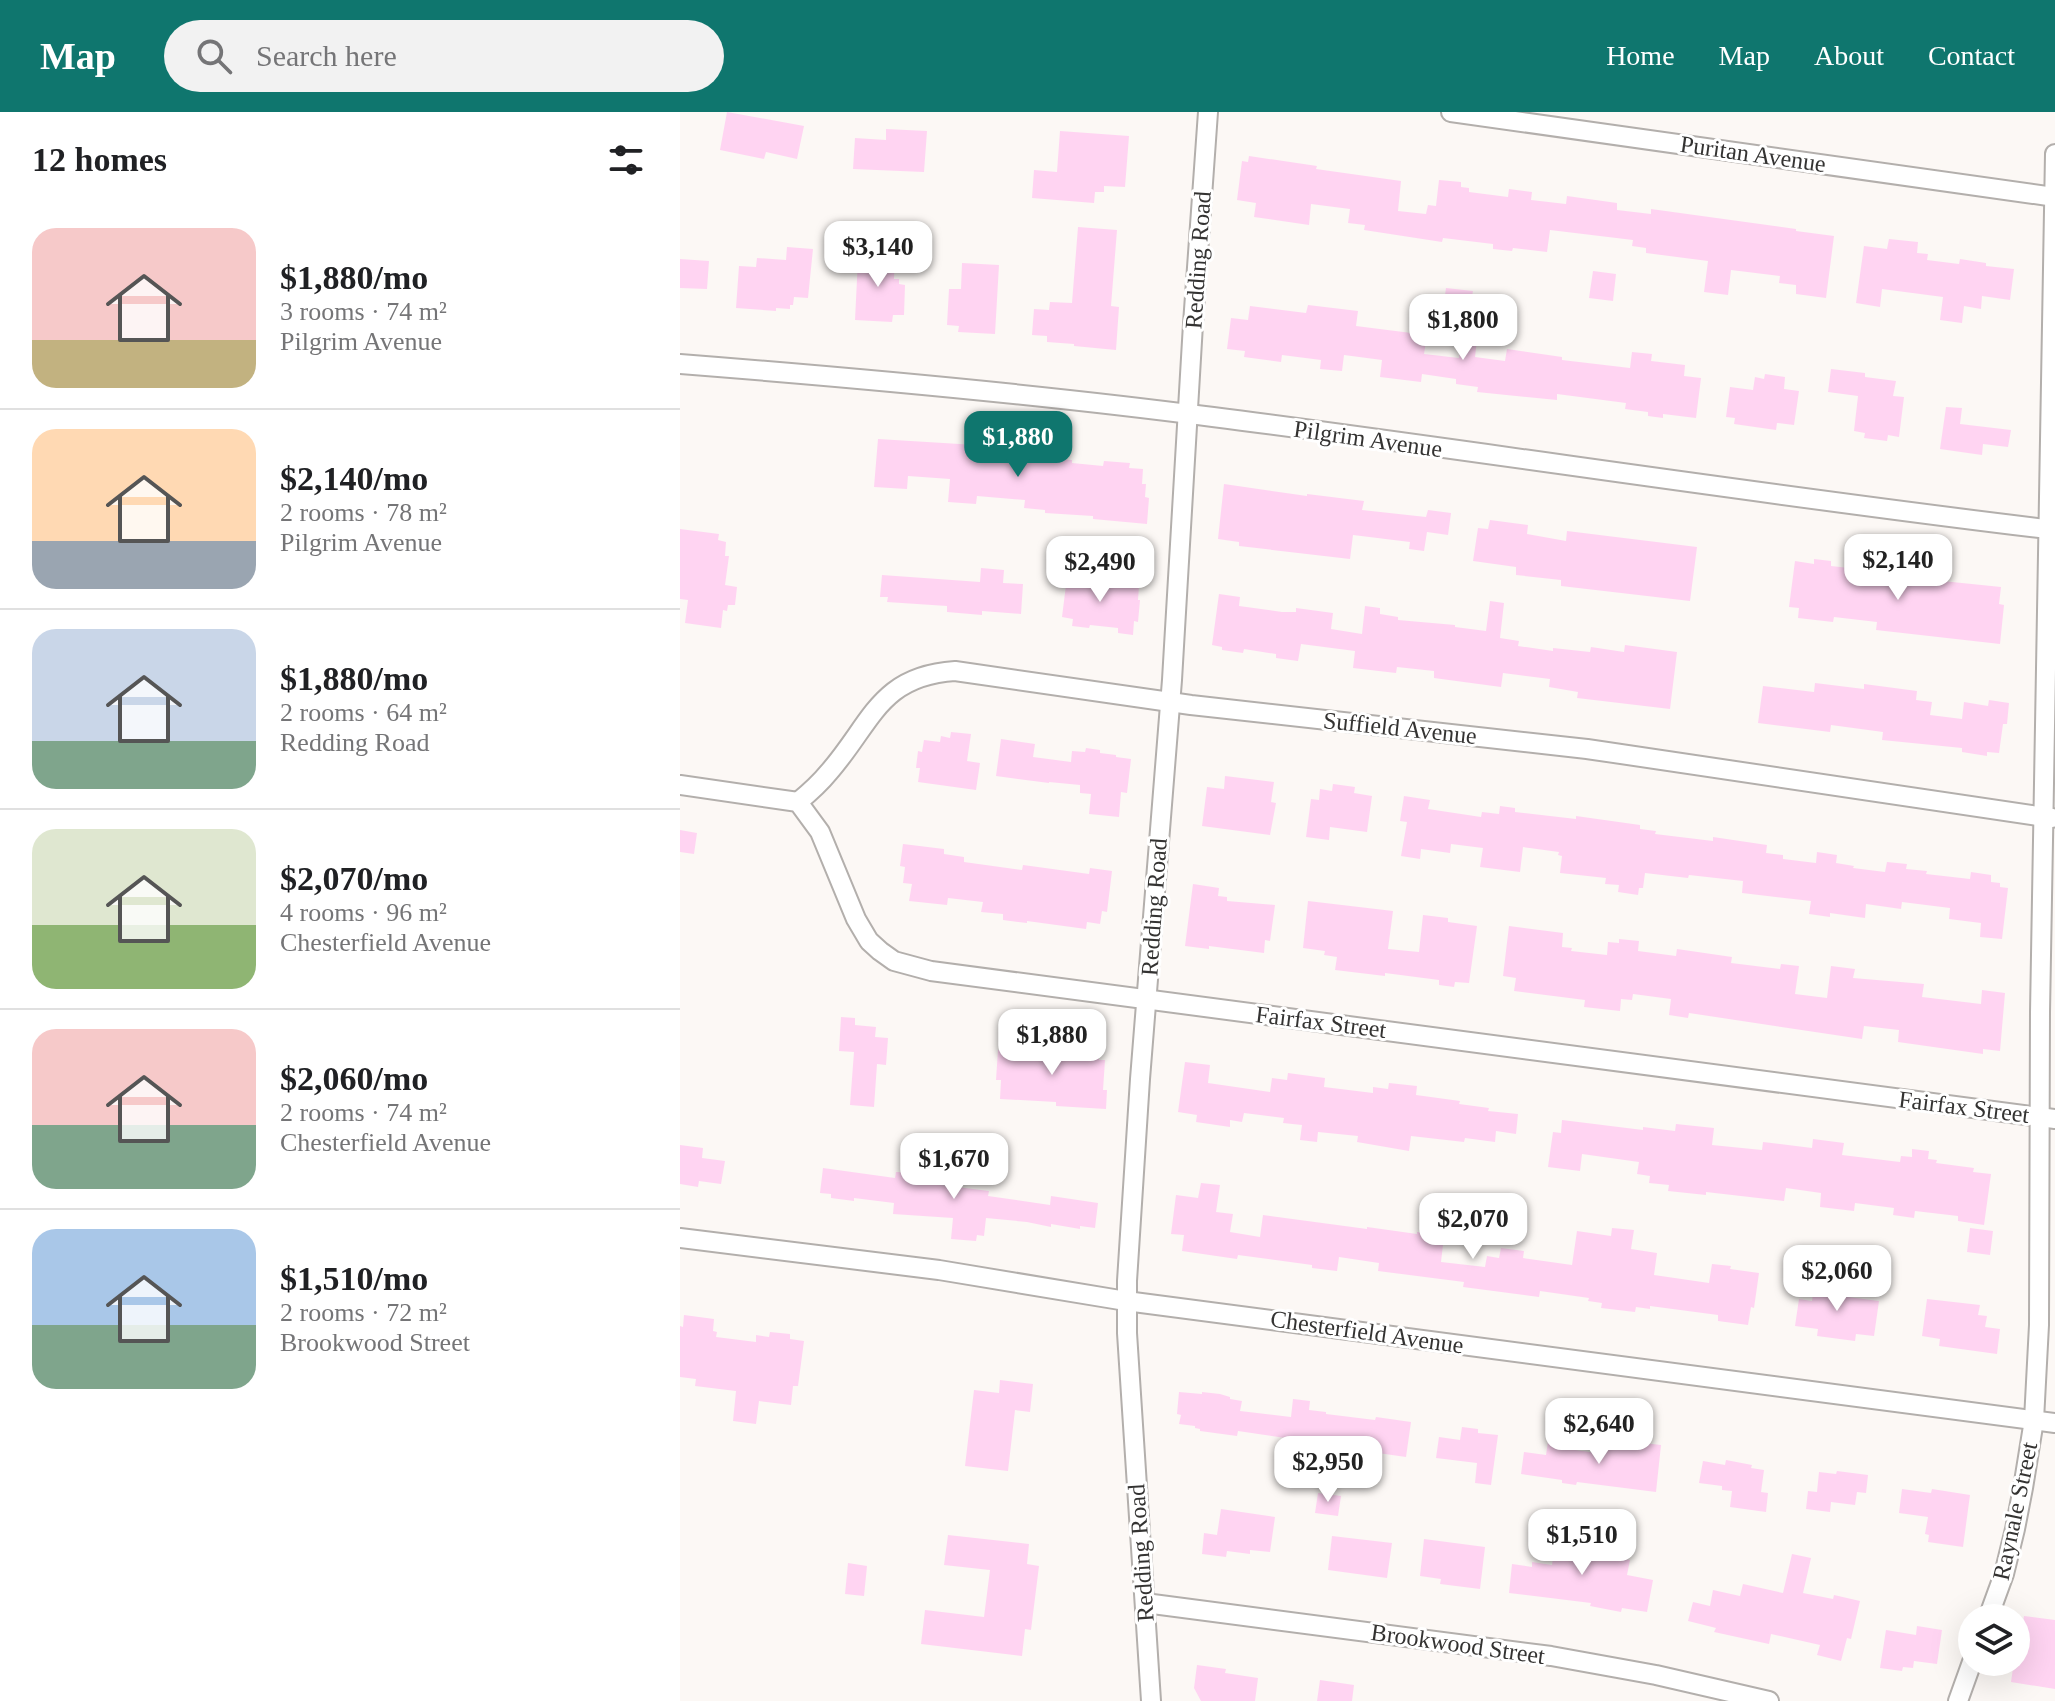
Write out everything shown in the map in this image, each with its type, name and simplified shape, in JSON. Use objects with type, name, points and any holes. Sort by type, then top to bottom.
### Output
[{"type":"street","name":"Redding Road","points":[[1151,1701],[1126,1301],[1170,701],[1208,112]]},
{"type":"street","name":"Puritan Avenue","points":[[1451,112],[2055,197]]},
{"type":"street","name":"Raynale Street","points":[[1993,1604],[2015,1529],[2034,1420],[2048,1118],[2055,154]]},
{"type":"street","name":"Pilgrim Avenue","points":[[680,364],[912,384],[1188,414],[2052,530]]},
{"type":"street","name":"Suffield Avenue","points":[[798,802],[830,771],[880,703],[893,691],[923,676],[940,672],[971,672],[1170,701],[1587,749],[2049,818]]},
{"type":"street","points":[[680,785],[798,802]]},
{"type":"street","name":"Fairfax Street","points":[[798,802],[820,832],[869,941],[886,956],[906,965],[1147,1000],[2048,1118]]},
{"type":"street","name":"Chesterfield Avenue","points":[[680,1238],[939,1270],[1126,1301],[2055,1423]]},
{"type":"street","name":"Brookwood Street","points":[[1145,1603],[1551,1656],[1656,1675],[1769,1701]]},
{"type":"street","points":[[1958,1701],[1967,1676]]},
{"type":"building","points":[[727,112],[804,126],[797,159],[766,152],[764,159],[720,150]]},
{"type":"building","points":[[886,129],[927,131],[924,172],[853,169],[855,138],[886,140]]},
{"type":"building","points":[[1060,131],[1129,136],[1125,187],[1104,186],[1104,192],[1095,192],[1094,203],[1032,198],[1034,170],[1057,172]]},
{"type":"building","points":[[1249,156],[1401,181],[1398,211],[1426,214],[1428,205],[1436,206],[1439,180],[1461,182],[1461,187],[1469,188],[1469,192],[1508,197],[1509,189],[1532,192],[1531,200],[1566,204],[1567,196],[1617,203],[1617,210],[1651,214],[1651,209],[1834,236],[1826,298],[1796,294],[1796,285],[1779,283],[1780,276],[1731,270],[1728,295],[1704,292],[1708,261],[1646,253],[1646,248],[1632,246],[1633,240],[1550,230],[1547,252],[1513,248],[1512,251],[1493,249],[1493,244],[1443,238],[1442,242],[1364,230],[1365,225],[1348,223],[1350,209],[1311,204],[1309,225],[1254,217],[1256,203],[1237,200],[1242,161],[1248,162]]},
{"type":"building","points":[[1078,227],[1117,230],[1111,306],[1119,307],[1116,350],[1047,342],[1047,336],[1032,335],[1034,309],[1049,310],[1050,302],[1072,303]]},
{"type":"building","points":[[1889,239],[1918,242],[1917,253],[1928,254],[1927,260],[1959,264],[1960,259],[2014,269],[2010,300],[1982,296],[1981,309],[1964,306],[1962,323],[1940,320],[1943,297],[1882,289],[1880,307],[1856,303],[1864,246],[1887,249]]},
{"type":"building","points":[[787,247],[813,249],[808,298],[794,297],[790,309],[776,308],[776,311],[736,308],[739,266],[756,267],[757,258],[786,260]]},
{"type":"building","points":[[862,252],[895,253],[894,279],[905,285],[904,315],[893,315],[892,322],[855,320],[858,259],[861,259]]},
{"type":"building","points":[[680,259],[709,261],[707,289],[680,288]]},
{"type":"building","points":[[962,263],[999,265],[995,334],[958,332],[959,326],[947,325],[949,289],[961,289]]},
{"type":"building","points":[[1593,271],[1616,274],[1613,301],[1589,298]]},
{"type":"building","points":[[1446,288],[1473,291],[1472,296],[1479,297],[1476,322],[1442,317]]},
{"type":"building","points":[[1308,305],[1358,311],[1356,326],[1427,335],[1424,354],[1459,358],[1462,338],[1477,340],[1475,357],[1505,361],[1507,349],[1562,357],[1562,360],[1630,368],[1632,352],[1652,354],[1651,361],[1685,365],[1684,376],[1701,378],[1696,418],[1663,414],[1663,418],[1648,416],[1648,412],[1625,409],[1626,403],[1557,394],[1557,400],[1477,392],[1478,387],[1456,384],[1456,379],[1422,374],[1421,382],[1380,377],[1382,360],[1344,355],[1342,371],[1320,369],[1321,360],[1282,355],[1281,362],[1244,357],[1245,351],[1227,349],[1231,318],[1248,320],[1250,306],[1306,313]]},
{"type":"building","points":[[1831,369],[1896,381],[1893,396],[1904,397],[1899,437],[1888,435],[1887,441],[1864,438],[1865,433],[1854,431],[1858,396],[1828,392]]},
{"type":"building","points":[[1765,374],[1785,377],[1784,389],[1799,391],[1794,425],[1777,423],[1776,430],[1734,424],[1735,418],[1726,417],[1730,387],[1753,390],[1755,377],[1764,379]]},
{"type":"building","points":[[1946,407],[1962,408],[1960,424],[2011,430],[2008,447],[1983,444],[1982,455],[1940,449]]},
{"type":"building","points":[[878,439],[976,445],[976,450],[1011,452],[1011,456],[1072,460],[1072,463],[1103,466],[1104,461],[1130,463],[1129,468],[1143,469],[1142,484],[1146,484],[1145,497],[1149,498],[1147,524],[1045,513],[1045,510],[1024,508],[1025,500],[977,496],[976,504],[948,502],[950,479],[908,476],[907,489],[874,487]]},
{"type":"building","points":[[1224,484],[1364,501],[1362,510],[1426,517],[1428,510],[1451,513],[1448,535],[1427,532],[1424,551],[1409,549],[1410,542],[1353,535],[1350,559],[1239,546],[1239,542],[1218,539]]},
{"type":"building","points":[[1490,520],[1528,525],[1527,534],[1566,541],[1567,531],[1697,547],[1690,601],[1561,586],[1561,580],[1516,575],[1516,567],[1473,561],[1478,528],[1488,529]]},
{"type":"building","points":[[680,529],[719,534],[718,540],[726,542],[725,556],[729,556],[725,585],[737,587],[735,605],[728,605],[727,611],[723,610],[721,628],[685,623],[688,600],[680,599]]},
{"type":"building","points":[[1814,559],[1831,561],[1831,566],[2001,587],[1999,604],[2004,605],[2000,644],[1876,630],[1877,622],[1834,617],[1833,622],[1798,618],[1799,608],[1789,607],[1795,561],[1814,564]]},
{"type":"building","points":[[981,568],[1004,570],[1003,583],[1023,584],[1021,614],[947,612],[947,606],[887,602],[888,597],[880,597],[882,575],[980,582]]},
{"type":"building","points":[[1068,569],[1092,572],[1090,584],[1123,588],[1124,584],[1139,586],[1138,622],[1134,621],[1133,635],[1118,633],[1118,628],[1072,626],[1073,619],[1062,617]]},
{"type":"building","points":[[1219,594],[1240,597],[1239,606],[1282,612],[1296,612],[1296,608],[1333,613],[1331,629],[1362,634],[1365,606],[1380,608],[1380,614],[1398,617],[1398,620],[1486,631],[1490,601],[1504,603],[1500,638],[1519,641],[1518,646],[1590,652],[1591,647],[1624,652],[1625,645],[1677,652],[1670,709],[1577,698],[1578,692],[1549,687],[1550,679],[1503,673],[1501,687],[1434,678],[1434,671],[1397,667],[1396,673],[1353,668],[1355,651],[1301,644],[1298,661],[1244,649],[1243,653],[1222,650],[1222,647],[1212,645]]},
{"type":"building","points":[[1815,683],[1864,689],[1864,684],[1917,691],[1916,700],[1932,702],[1930,715],[1962,719],[1964,702],[1988,706],[1989,700],[2009,703],[1999,753],[1987,752],[1987,756],[1962,752],[1962,748],[1882,740],[1883,732],[1831,725],[1830,732],[1758,723],[1763,686],[1814,692]]},
{"type":"building","points":[[951,732],[971,734],[967,761],[980,763],[976,790],[918,782],[918,751],[922,752],[924,740],[940,742],[941,736],[950,738]]},
{"type":"building","points":[[1001,739],[1035,744],[1033,757],[1071,762],[1072,751],[1085,752],[1086,748],[1131,759],[1127,793],[1121,792],[1119,817],[1089,814],[1091,794],[1080,793],[1080,785],[996,776]]},
{"type":"building","points":[[1225,776],[1274,782],[1271,802],[1276,803],[1270,835],[1202,826],[1207,787],[1224,789]]},
{"type":"building","points":[[1333,784],[1355,787],[1354,793],[1372,796],[1367,832],[1330,827],[1329,840],[1306,837],[1311,799],[1319,800],[1320,789],[1332,791]]},
{"type":"building","points":[[1404,796],[1430,800],[1428,809],[1481,817],[1482,812],[1499,814],[1500,806],[1515,808],[1515,812],[1640,825],[1640,829],[1656,831],[1655,834],[1713,841],[1713,837],[1767,845],[1766,853],[1783,855],[1783,859],[1816,863],[1817,852],[1837,855],[1836,863],[1853,868],[1885,872],[1887,862],[1907,864],[1906,869],[1927,871],[1926,874],[1970,879],[1971,872],[1991,875],[1991,882],[2008,888],[2002,939],[1980,937],[1981,923],[1949,919],[1950,908],[1902,902],[1901,909],[1866,904],[1865,918],[1830,913],[1830,917],[1809,914],[1811,901],[1742,893],[1743,881],[1645,873],[1643,888],[1639,888],[1638,895],[1618,892],[1619,885],[1605,884],[1606,878],[1560,873],[1562,856],[1558,855],[1559,852],[1523,847],[1520,872],[1480,867],[1483,848],[1451,844],[1450,853],[1421,849],[1420,859],[1401,856],[1407,822],[1400,821]]},
{"type":"building","points":[[680,830],[697,833],[694,854],[680,852]]},
{"type":"building","points":[[903,844],[944,849],[944,854],[964,857],[964,862],[1022,870],[1023,865],[1089,874],[1090,868],[1112,871],[1107,912],[1102,911],[1100,924],[1087,922],[1086,929],[1003,920],[1003,914],[981,912],[983,902],[948,898],[947,905],[909,901],[912,884],[903,883],[905,867],[900,866]]},
{"type":"building","points":[[1193,884],[1219,888],[1218,896],[1227,897],[1227,901],[1275,905],[1270,941],[1265,940],[1264,953],[1185,946]]},
{"type":"building","points":[[1308,901],[1393,911],[1388,949],[1419,952],[1423,915],[1477,926],[1469,983],[1455,982],[1454,987],[1439,985],[1439,980],[1335,970],[1337,957],[1324,955],[1325,951],[1303,948]]},
{"type":"building","points":[[1509,926],[1563,933],[1562,947],[1572,948],[1571,951],[1607,955],[1608,942],[1619,943],[1619,939],[1639,941],[1638,951],[1676,956],[1677,949],[1732,957],[1731,963],[1780,969],[1781,964],[1799,966],[1795,994],[1827,998],[1831,966],[1855,969],[1853,978],[1924,984],[1922,997],[1981,1004],[1982,990],[2005,993],[2000,1051],[1983,1049],[1983,1054],[1898,1042],[1899,1030],[1864,1026],[1862,1039],[1689,1013],[1688,1018],[1669,1015],[1671,999],[1633,994],[1632,1000],[1621,999],[1620,1011],[1584,1007],[1585,1000],[1514,991],[1516,978],[1503,976]]},
{"type":"building","points":[[841,1017],[855,1018],[855,1025],[876,1027],[875,1037],[888,1038],[886,1065],[877,1064],[874,1107],[850,1105],[854,1052],[839,1051]]},
{"type":"building","points":[[1012,1047],[1099,1054],[1099,1060],[1105,1060],[1103,1090],[1107,1090],[1106,1109],[1000,1099],[1001,1080],[996,1080],[998,1050],[1012,1051]]},
{"type":"building","points":[[1185,1062],[1210,1065],[1208,1083],[1270,1092],[1272,1078],[1287,1080],[1288,1073],[1325,1078],[1324,1087],[1373,1093],[1373,1087],[1388,1089],[1389,1083],[1417,1086],[1416,1095],[1460,1101],[1459,1104],[1489,1108],[1488,1111],[1518,1114],[1516,1134],[1496,1131],[1495,1142],[1411,1136],[1409,1151],[1357,1142],[1358,1136],[1318,1132],[1317,1142],[1300,1140],[1302,1125],[1283,1123],[1284,1118],[1244,1113],[1242,1122],[1230,1120],[1230,1127],[1196,1122],[1197,1115],[1178,1112]]},
{"type":"building","points":[[1562,1120],[1643,1130],[1643,1127],[1675,1131],[1676,1124],[1714,1128],[1712,1145],[1762,1150],[1763,1142],[1812,1148],[1813,1139],[1844,1143],[1842,1155],[1900,1162],[1901,1156],[1912,1157],[1912,1149],[1929,1151],[1928,1159],[1937,1160],[1936,1163],[1974,1168],[1973,1172],[1991,1174],[1984,1225],[1958,1221],[1958,1216],[1915,1211],[1914,1218],[1893,1215],[1894,1208],[1855,1203],[1854,1211],[1820,1207],[1821,1193],[1786,1188],[1784,1201],[1668,1191],[1669,1185],[1649,1183],[1650,1176],[1637,1174],[1639,1162],[1582,1154],[1580,1171],[1548,1167],[1553,1132],[1561,1133]]},
{"type":"building","points":[[680,1145],[703,1148],[702,1158],[725,1161],[721,1184],[699,1181],[698,1187],[680,1184]]},
{"type":"building","points":[[923,1162],[943,1163],[941,1185],[989,1191],[988,1196],[1050,1205],[1051,1196],[1098,1203],[1095,1228],[1051,1224],[1051,1227],[986,1218],[984,1236],[977,1235],[976,1241],[951,1239],[953,1218],[893,1214],[894,1203],[831,1198],[831,1194],[820,1193],[823,1168],[895,1178],[896,1172],[922,1173]]},
{"type":"building","points":[[1201,1183],[1220,1185],[1216,1212],[1233,1214],[1230,1232],[1260,1237],[1263,1215],[1367,1229],[1417,1232],[1444,1236],[1441,1262],[1485,1267],[1487,1256],[1499,1258],[1501,1248],[1524,1251],[1523,1258],[1572,1265],[1577,1231],[1611,1236],[1612,1228],[1634,1230],[1631,1249],[1657,1253],[1654,1275],[1709,1283],[1712,1264],[1759,1273],[1754,1308],[1751,1307],[1748,1325],[1718,1321],[1718,1315],[1650,1306],[1650,1309],[1636,1307],[1635,1312],[1601,1308],[1602,1303],[1588,1301],[1589,1298],[1540,1291],[1539,1297],[1463,1287],[1464,1282],[1378,1271],[1379,1263],[1339,1257],[1337,1271],[1238,1255],[1237,1259],[1182,1251],[1184,1235],[1171,1234],[1176,1195],[1198,1198]]},
{"type":"building","points":[[1970,1228],[1993,1231],[1990,1255],[1967,1252]]},
{"type":"building","points":[[1815,1279],[1836,1282],[1836,1287],[1848,1289],[1848,1297],[1879,1301],[1874,1336],[1856,1334],[1855,1341],[1817,1336],[1818,1329],[1795,1326],[1799,1299],[1812,1301]]},
{"type":"building","points":[[1927,1299],[1980,1305],[1978,1315],[1987,1316],[1985,1327],[2000,1329],[1997,1354],[1939,1346],[1940,1339],[1922,1336]]},
{"type":"building","points":[[684,1315],[714,1319],[716,1337],[756,1342],[756,1335],[769,1337],[770,1332],[790,1334],[790,1339],[804,1341],[798,1386],[793,1386],[791,1405],[759,1401],[756,1424],[733,1421],[736,1391],[695,1386],[696,1379],[680,1377],[680,1326],[683,1327]]},
{"type":"building","points":[[1000,1380],[1033,1384],[1030,1412],[1015,1410],[1008,1471],[965,1466],[974,1390],[999,1393]]},
{"type":"building","points":[[1179,1392],[1230,1397],[1242,1401],[1240,1411],[1291,1417],[1293,1399],[1310,1401],[1309,1410],[1326,1414],[1411,1422],[1406,1457],[1371,1452],[1372,1444],[1322,1437],[1320,1454],[1299,1451],[1300,1440],[1238,1431],[1237,1436],[1200,1431],[1195,1426],[1179,1424]]},
{"type":"building","points":[[1462,1427],[1498,1435],[1491,1485],[1475,1483],[1477,1463],[1436,1458],[1439,1437],[1460,1440]]},
{"type":"building","points":[[1627,1441],[1661,1445],[1656,1492],[1577,1482],[1576,1485],[1521,1474],[1524,1452],[1546,1455],[1548,1442],[1568,1445],[1568,1449],[1604,1454],[1605,1445],[1627,1448]]},
{"type":"building","points":[[1726,1460],[1764,1470],[1761,1492],[1768,1493],[1766,1512],[1730,1507],[1732,1491],[1722,1490],[1722,1486],[1699,1483],[1703,1461],[1725,1465]]},
{"type":"building","points":[[1837,1471],[1868,1475],[1866,1493],[1857,1492],[1855,1505],[1831,1502],[1830,1512],[1806,1509],[1808,1491],[1817,1492],[1819,1472],[1836,1474]]},
{"type":"building","points":[[1902,1489],[1931,1493],[1932,1489],[1970,1495],[1963,1547],[1928,1542],[1929,1535],[1925,1534],[1928,1517],[1899,1513]]},
{"type":"building","points":[[1318,1493],[1341,1496],[1338,1516],[1315,1513]]},
{"type":"building","points":[[1221,1509],[1275,1517],[1270,1552],[1250,1550],[1250,1554],[1227,1551],[1226,1557],[1202,1554],[1204,1533],[1217,1535]]},
{"type":"building","points":[[1557,1527],[1586,1530],[1583,1552],[1630,1560],[1627,1575],[1653,1580],[1647,1612],[1622,1608],[1621,1612],[1590,1606],[1591,1603],[1509,1593],[1512,1564],[1532,1567],[1532,1562],[1552,1565]]},
{"type":"building","points":[[948,1535],[1029,1544],[1027,1564],[1039,1566],[1031,1630],[1025,1629],[1022,1656],[921,1644],[925,1610],[984,1617],[990,1570],[944,1565]]},
{"type":"building","points":[[1332,1536],[1392,1543],[1387,1578],[1328,1570]]},
{"type":"building","points":[[1424,1539],[1485,1547],[1480,1589],[1440,1584],[1441,1579],[1420,1576]]},
{"type":"building","points":[[1792,1554],[1811,1558],[1803,1593],[1860,1601],[1851,1639],[1847,1638],[1841,1661],[1817,1655],[1820,1645],[1771,1634],[1769,1644],[1714,1632],[1716,1628],[1688,1621],[1693,1602],[1710,1606],[1713,1590],[1740,1596],[1743,1584],[1783,1593]]},
{"type":"building","points":[[848,1563],[867,1566],[864,1596],[845,1594]]},
{"type":"building","points":[[2030,1617],[2055,1620],[2055,1689],[2011,1682],[2012,1676],[2030,1676]]},
{"type":"building","points":[[1917,1626],[1942,1630],[1937,1664],[1914,1661],[1913,1668],[1903,1667],[1902,1671],[1880,1668],[1886,1630],[1916,1635]]},
{"type":"building","points":[[1197,1665],[1258,1678],[1255,1701],[1201,1701],[1194,1688]]},
{"type":"building","points":[[1320,1680],[1354,1685],[1352,1701],[1317,1701]]}]
